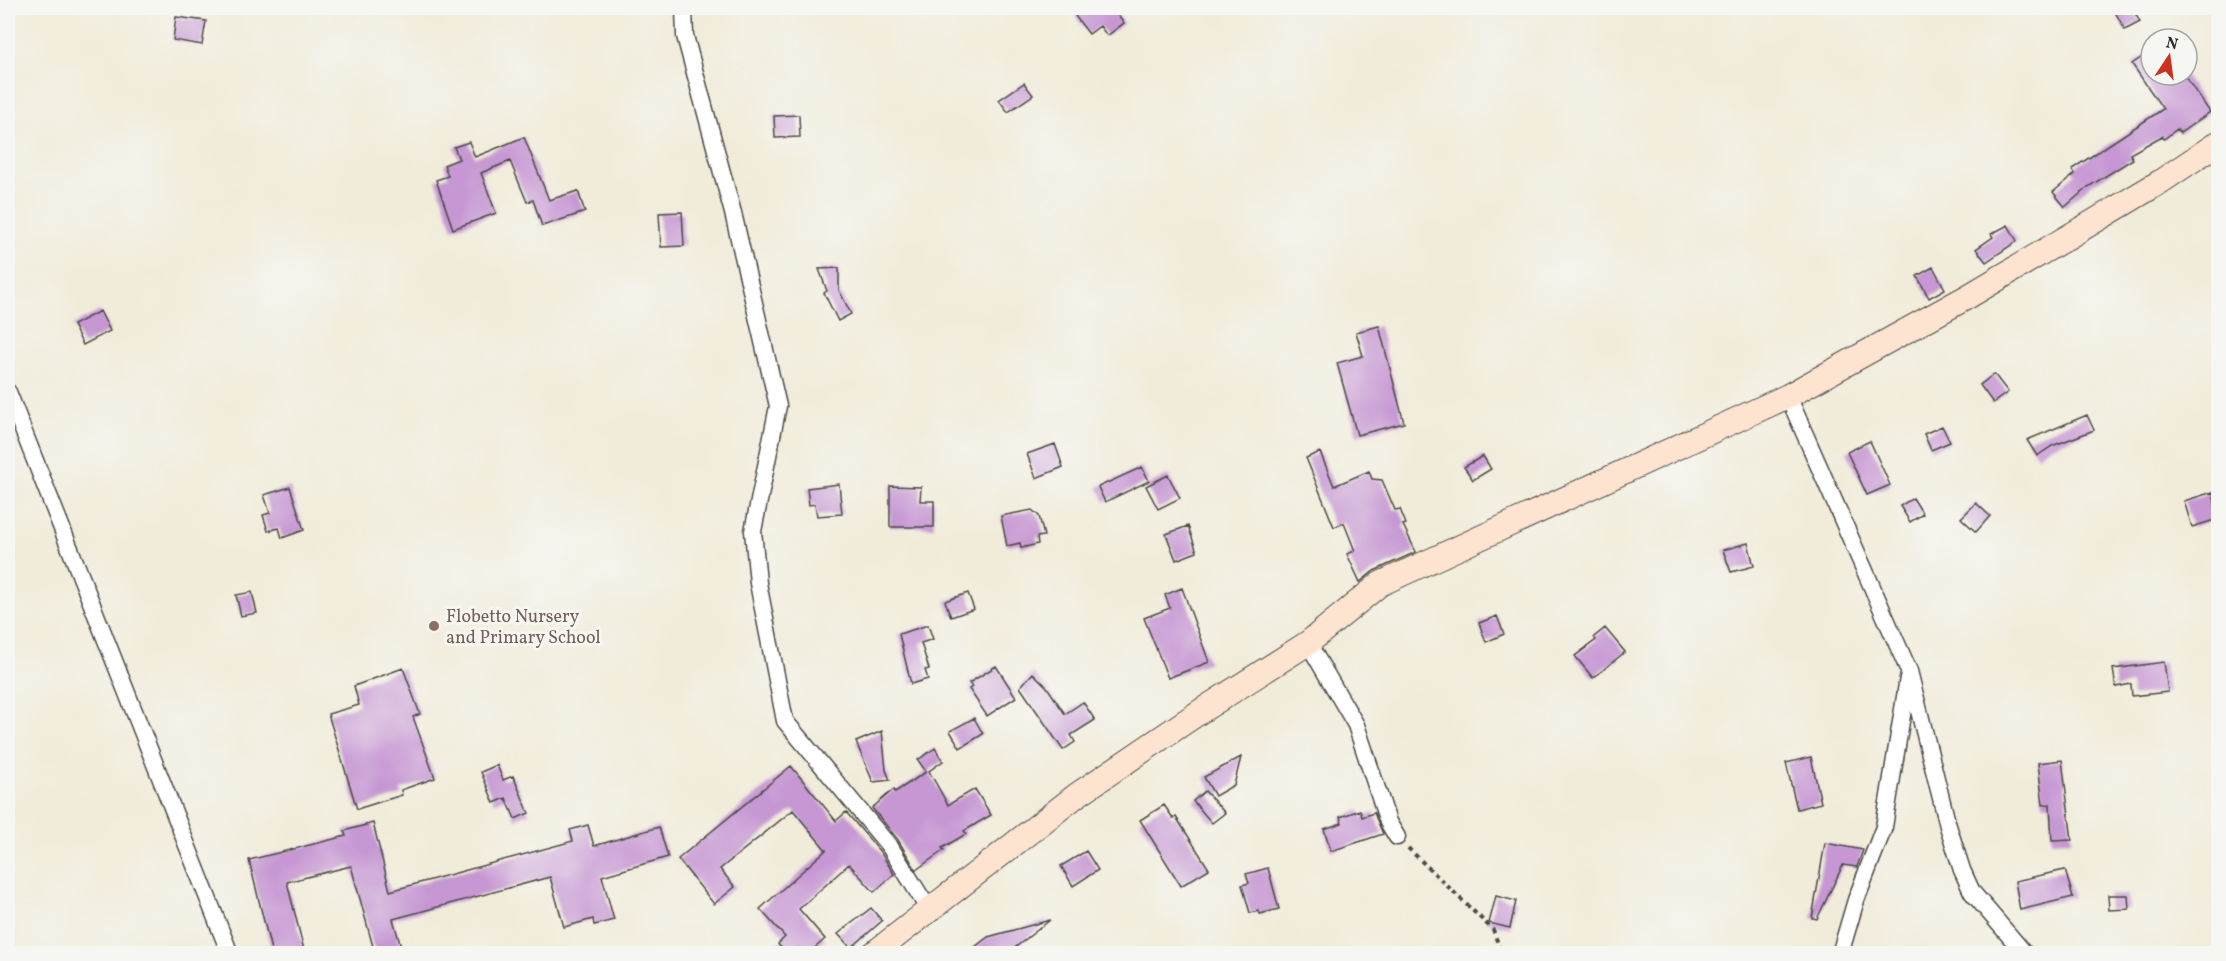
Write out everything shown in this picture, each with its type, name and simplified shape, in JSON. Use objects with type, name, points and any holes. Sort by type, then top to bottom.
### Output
[{"type":"main road","points":[[873,954],[1077,795],[1201,711],[1308,643],[1380,584],[1788,396],[1969,296],[2160,182],[2218,143]]},
{"type":"street","points":[[684,8],[685,36],[733,213],[778,406],[753,531],[758,583],[785,721],[891,847],[929,910]]},
{"type":"street","points":[[8,392],[230,954]]},
{"type":"street","points":[[1788,396],[1909,671],[1948,826],[1962,870],[1972,892],[2025,954]]},
{"type":"street","points":[[1308,643],[1356,725],[1388,822],[1397,837]]},
{"type":"street","points":[[1840,954],[1856,900],[1884,827],[1909,671]]},
{"type":"path","points":[[1397,837],[1493,930],[1502,954]]},
{"type":"building","points":[[1087,8],[1112,8],[1124,23],[1107,36],[1100,26],[1089,34],[1075,16]]},
{"type":"building","points":[[2113,8],[2132,8],[2140,22],[2125,30]]},
{"type":"building","points":[[176,17],[206,21],[202,45],[173,40]]},
{"type":"building","points":[[2139,59],[2139,74],[2132,64]]},
{"type":"building","points":[[1024,83],[1033,95],[1008,112],[999,100]]},
{"type":"building","points":[[2148,87],[2192,87],[2210,112],[2180,133],[2177,129],[2164,139],[2162,136],[2130,154],[2133,159],[2088,187],[2065,207],[2053,192],[2075,174],[2072,169],[2163,109]]},
{"type":"building","points":[[799,115],[800,137],[775,138],[774,116]]},
{"type":"building","points":[[524,137],[549,200],[578,191],[585,212],[542,226],[533,200],[527,202],[510,161],[481,173],[496,213],[453,229],[436,180],[448,176],[444,165],[459,159],[454,147],[469,142],[475,157]]},
{"type":"building","points":[[682,212],[684,246],[661,247],[659,213]]},
{"type":"building","points":[[2008,225],[2017,241],[1986,262],[1976,249],[1993,237],[1991,234]]},
{"type":"building","points":[[1933,267],[1945,289],[1929,298],[1917,276]]},
{"type":"building","points":[[839,268],[839,290],[851,314],[838,321],[824,293],[827,291],[819,269]]},
{"type":"building","points":[[100,311],[110,331],[83,345],[73,325]]},
{"type":"building","points":[[1379,326],[1404,423],[1357,435],[1337,363],[1363,356],[1356,332]]},
{"type":"building","points":[[1994,374],[2008,392],[1993,403],[1980,385]]},
{"type":"building","points":[[2087,415],[2094,430],[2052,446],[2037,456],[2027,440]]},
{"type":"building","points":[[1942,426],[1950,442],[1931,450],[1924,434]]},
{"type":"building","points":[[1870,441],[1890,485],[1867,495],[1847,452]]},
{"type":"building","points":[[1055,444],[1063,467],[1036,478],[1027,454]]},
{"type":"building","points":[[1320,452],[1334,486],[1369,471],[1372,479],[1382,480],[1395,510],[1400,509],[1406,524],[1403,525],[1416,552],[1374,571],[1360,582],[1347,554],[1355,551],[1344,523],[1334,527],[1306,458]]},
{"type":"building","points":[[1483,456],[1491,469],[1473,480],[1464,467]]},
{"type":"building","points":[[1142,467],[1149,481],[1105,502],[1098,487]]},
{"type":"building","points":[[1168,475],[1180,498],[1158,509],[1146,486]]},
{"type":"building","points":[[839,484],[842,514],[817,516],[815,504],[809,505],[807,488]]},
{"type":"building","points":[[890,486],[921,487],[920,501],[934,501],[934,527],[890,527]]},
{"type":"building","points":[[290,487],[304,530],[282,538],[279,528],[268,531],[263,515],[270,513],[264,495]]},
{"type":"building","points":[[2213,492],[2218,519],[2192,527],[2184,501]]},
{"type":"building","points":[[1913,498],[1923,514],[1910,522],[1900,506]]},
{"type":"building","points":[[1976,503],[1990,516],[1976,532],[1961,518]]},
{"type":"building","points":[[1032,510],[1039,516],[1044,536],[1037,537],[1038,544],[1021,548],[1020,543],[1007,546],[1001,516]]},
{"type":"building","points":[[1188,526],[1197,552],[1176,560],[1166,534]]},
{"type":"building","points":[[1748,543],[1754,566],[1731,572],[1723,550]]},
{"type":"building","points":[[1182,588],[1209,662],[1168,678],[1144,618],[1170,608],[1165,595]]},
{"type":"building","points":[[252,592],[257,613],[241,616],[236,595]]},
{"type":"building","points":[[968,593],[974,609],[951,617],[945,601]]},
{"type":"building","points":[[1497,616],[1504,634],[1486,642],[1479,623]]},
{"type":"building","points":[[928,625],[933,639],[921,643],[929,669],[925,670],[928,679],[911,684],[899,634]]},
{"type":"building","points":[[1605,628],[1625,652],[1593,678],[1575,656],[1596,640],[1594,637]]},
{"type":"building","points":[[2164,662],[2168,692],[2132,696],[2131,684],[2116,687],[2113,669]]},
{"type":"building","points":[[996,666],[1016,697],[987,716],[969,689],[972,687],[969,683]]},
{"type":"building","points":[[403,668],[420,714],[413,717],[435,778],[401,790],[402,795],[357,809],[328,714],[359,705],[354,686]]},
{"type":"building","points":[[1033,673],[1047,687],[1065,714],[1083,702],[1095,720],[1071,735],[1075,742],[1063,750],[1020,687]]},
{"type":"building","points":[[974,718],[983,734],[960,748],[950,731]]},
{"type":"building","points":[[882,731],[886,770],[890,780],[873,782],[856,742]]},
{"type":"building","points":[[935,748],[943,761],[929,771],[948,805],[975,789],[991,815],[964,831],[966,834],[942,848],[944,850],[916,870],[898,840],[872,808],[894,789],[895,792],[926,772],[918,760]]},
{"type":"building","points":[[1241,757],[1234,785],[1215,796],[1204,777]]},
{"type":"building","points":[[1811,757],[1821,803],[1797,809],[1786,763]]},
{"type":"building","points":[[2062,760],[2072,840],[2052,841],[2050,804],[2043,805],[2038,763]]},
{"type":"building","points":[[497,765],[503,780],[513,776],[529,813],[515,819],[506,798],[494,803],[481,772]]},
{"type":"building","points":[[791,766],[836,821],[846,812],[881,853],[894,874],[874,892],[849,864],[799,909],[825,939],[808,954],[786,954],[778,944],[785,937],[760,909],[826,850],[793,810],[720,869],[735,887],[714,904],[678,859]]},
{"type":"building","points":[[1205,791],[1225,813],[1212,823],[1193,801]]},
{"type":"building","points":[[1164,805],[1173,818],[1176,817],[1209,869],[1181,886],[1140,820]]},
{"type":"building","points":[[1360,810],[1362,817],[1374,813],[1383,834],[1331,851],[1324,829],[1342,823],[1340,817]]},
{"type":"building","points":[[373,823],[390,891],[573,841],[570,830],[588,825],[594,846],[659,827],[668,857],[602,876],[614,920],[594,925],[593,919],[564,927],[550,877],[393,919],[403,954],[375,954],[351,866],[287,882],[305,954],[272,954],[249,860],[346,836],[344,831]]},
{"type":"building","points":[[1825,843],[1863,850],[1857,867],[1843,865],[1817,919],[1812,918]]},
{"type":"building","points":[[1086,851],[1098,870],[1073,886],[1061,866]]},
{"type":"building","points":[[1268,868],[1279,909],[1260,914],[1259,911],[1250,913],[1242,885],[1249,883],[1246,874]]},
{"type":"building","points":[[2065,870],[2073,897],[2020,910],[2015,881]]},
{"type":"building","points":[[2108,895],[2128,895],[2129,909],[2109,910]]},
{"type":"building","points":[[1496,896],[1516,901],[1510,928],[1489,923]]},
{"type":"building","points":[[871,908],[882,921],[851,948],[838,934]]},
{"type":"building","points":[[1050,920],[1007,954],[966,954],[988,937]]},
{"type":"place","name":"Flobetto Nursery and Primary School","points":[[434,626]]}]
